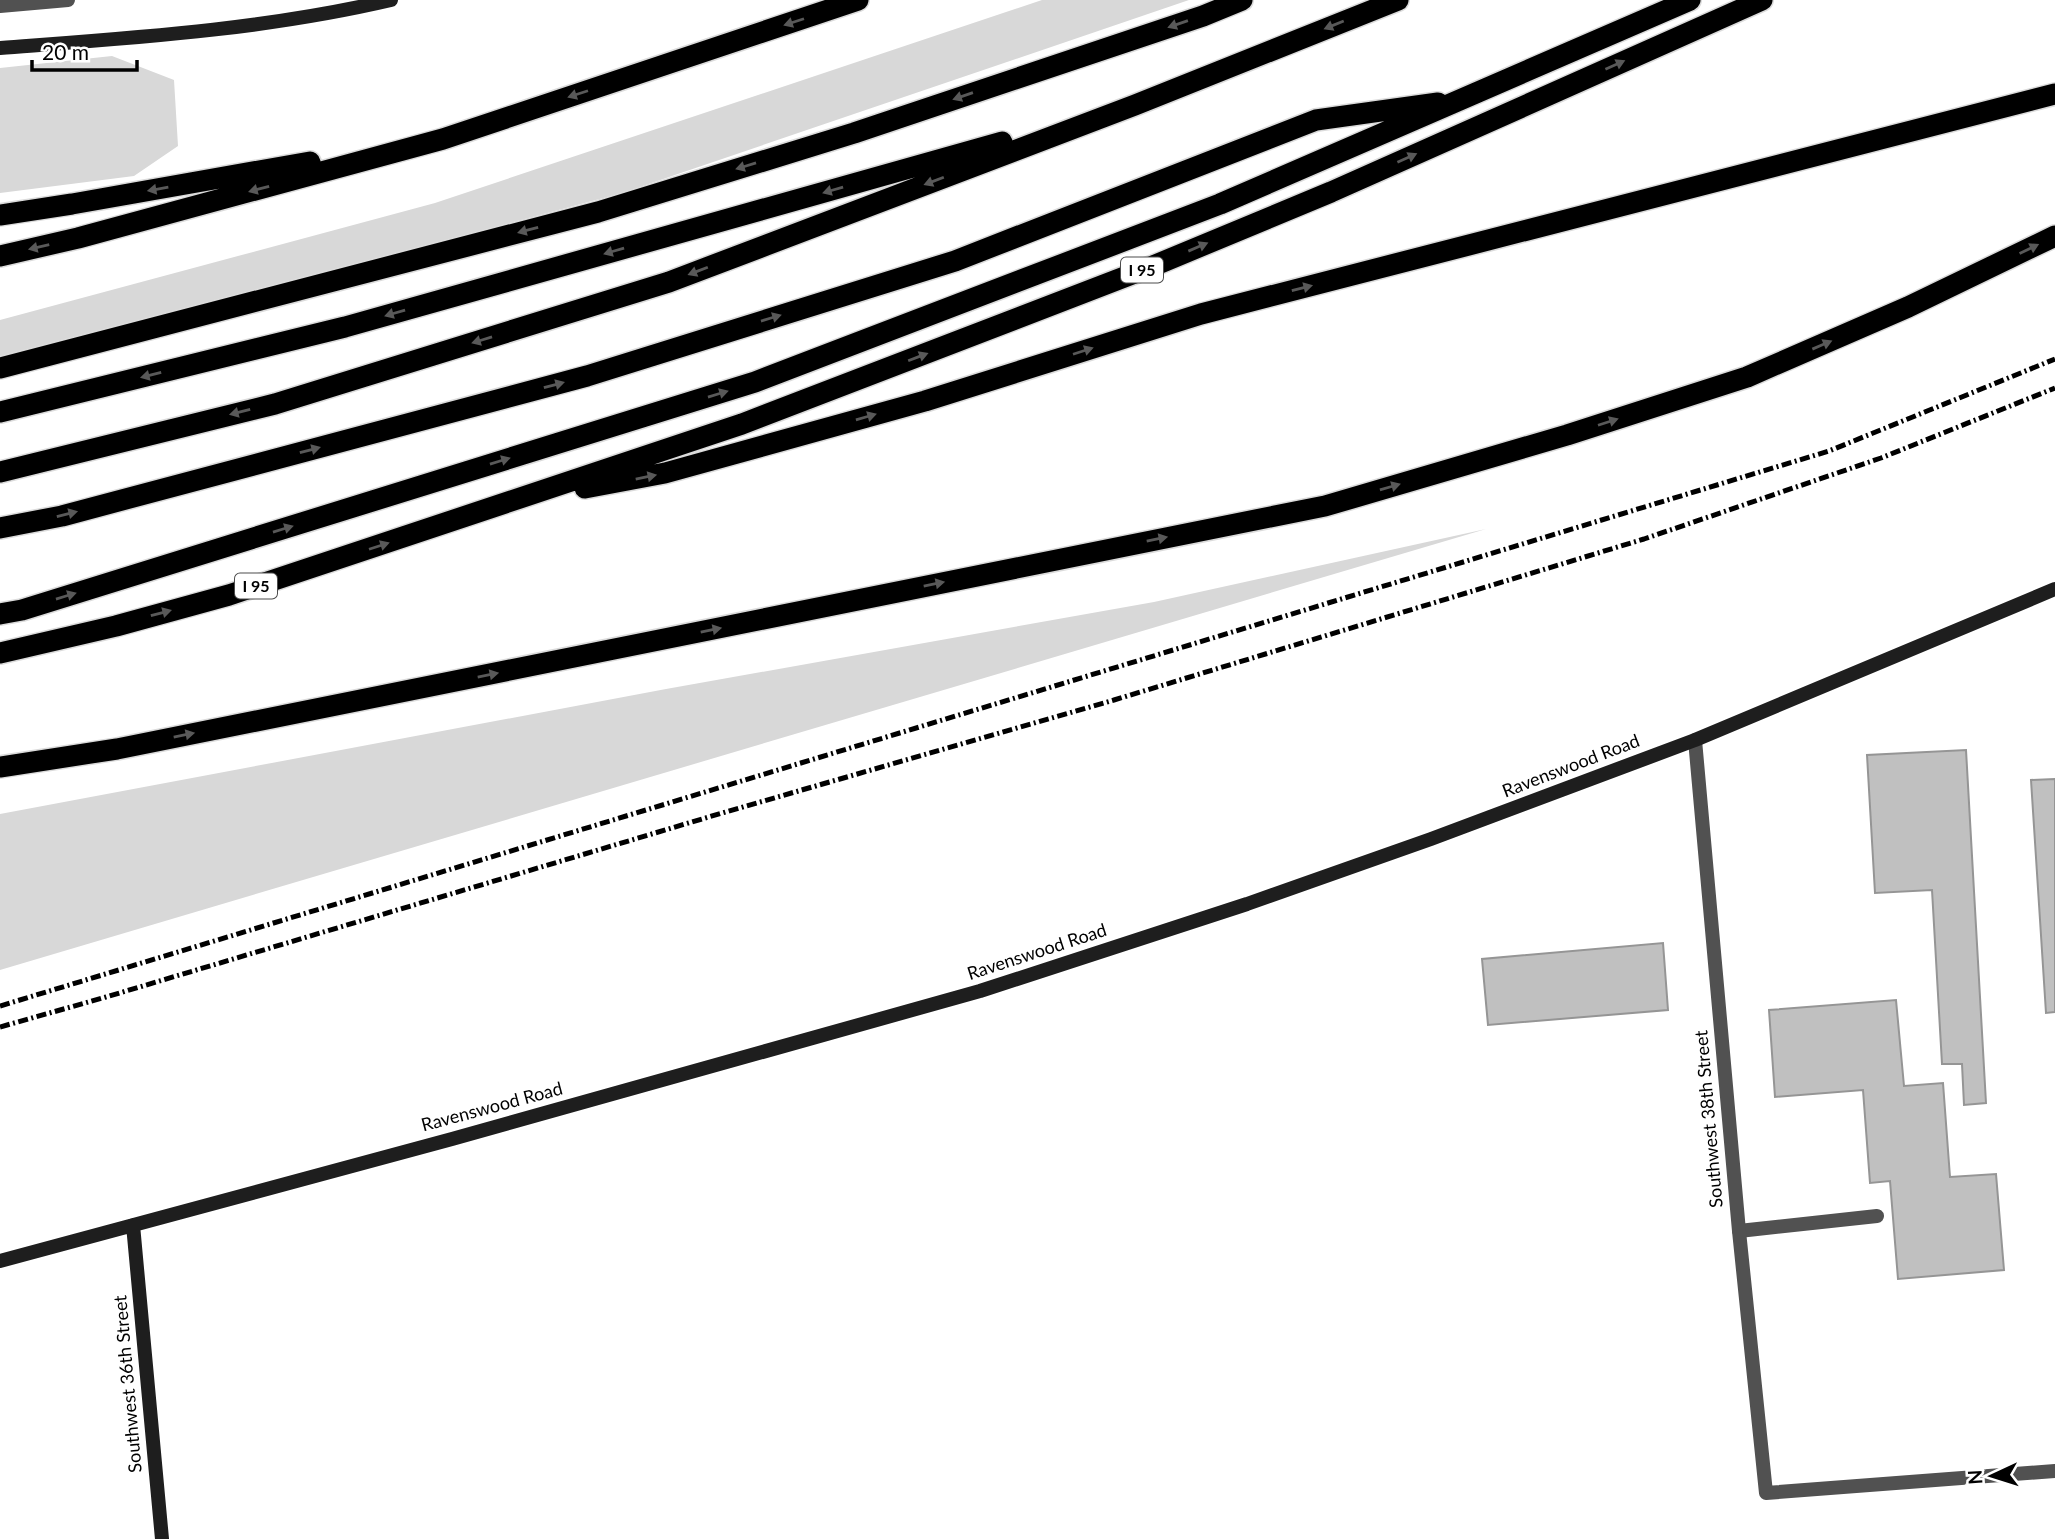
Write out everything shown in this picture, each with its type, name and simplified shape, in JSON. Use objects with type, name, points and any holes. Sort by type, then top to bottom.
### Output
[{"type":"highway","points":[[0,257],[443,139],[858,0]]},
{"type":"highway","points":[[0,368],[598,212],[854,133],[1242,0]]},
{"type":"highway","points":[[0,472],[275,404],[669,282],[1135,104],[1398,0]]},
{"type":"highway","points":[[0,614],[22,610],[755,382],[1220,204],[1690,0]]},
{"type":"highway","name":"I 95","points":[[0,653],[116,626],[229,595],[742,424],[1153,266],[1331,192],[1762,0]]},
{"type":"highway","points":[[507,503],[665,473],[925,401],[1201,314],[2055,94]]},
{"type":"highway","points":[[0,528],[75,512],[587,376],[955,261],[1317,120],[1465,99]]},
{"type":"highway","points":[[0,412],[345,327],[1135,104]]},
{"type":"highway","points":[[0,215],[443,139]]},
{"type":"highway","points":[[0,767],[117,748],[1325,506],[1567,435],[1747,377],[1908,307],[2055,236]]},
{"type":"highway","points":[[0,782],[117,748]]},
{"type":"street","points":[[0,5],[68,0]]},
{"type":"street","points":[[0,48],[221,29],[322,14],[391,0]]},
{"type":"street","name":"Ravenswood Road","points":[[0,1261],[980,991],[1261,899],[1431,839],[1695,740],[2055,589]]},
{"type":"street","name":"Southwest 38th Street","points":[[1695,740],[1739,1231],[1766,1493],[2055,1471]]},
{"type":"street","points":[[1739,1231],[1877,1216]]},
{"type":"street","name":"Southwest 36th Street","points":[[133,1225],[162,1539]]},
{"type":"shaded area","points":[[1042,0],[1189,0],[622,193],[0,360],[0,320],[435,203]]},
{"type":"shaded area","points":[[112,56],[174,80],[178,146],[134,176],[0,193],[0,68]]},
{"type":"shaded area","points":[[1486,529],[0,970],[0,814],[666,689],[1154,602]]},
{"type":"building","points":[[1966,750],[1986,1103],[1964,1105],[1962,1064],[1942,1064],[1932,890],[1875,893],[1867,755]]},
{"type":"building","points":[[2055,779],[2055,1012],[2046,1013],[2031,780]]},
{"type":"building","points":[[1663,943],[1668,1010],[1488,1025],[1482,959]]},
{"type":"building","points":[[1896,1000],[1904,1086],[1943,1083],[1950,1177],[1996,1174],[2004,1270],[1898,1279],[1890,1181],[1870,1183],[1863,1090],[1775,1097],[1769,1010]]},
{"type":"railway","points":[[0,1006],[1829,451],[2055,359]]},
{"type":"railway","points":[[0,1027],[1114,700],[1644,539],[1881,458],[2055,388]]}]
